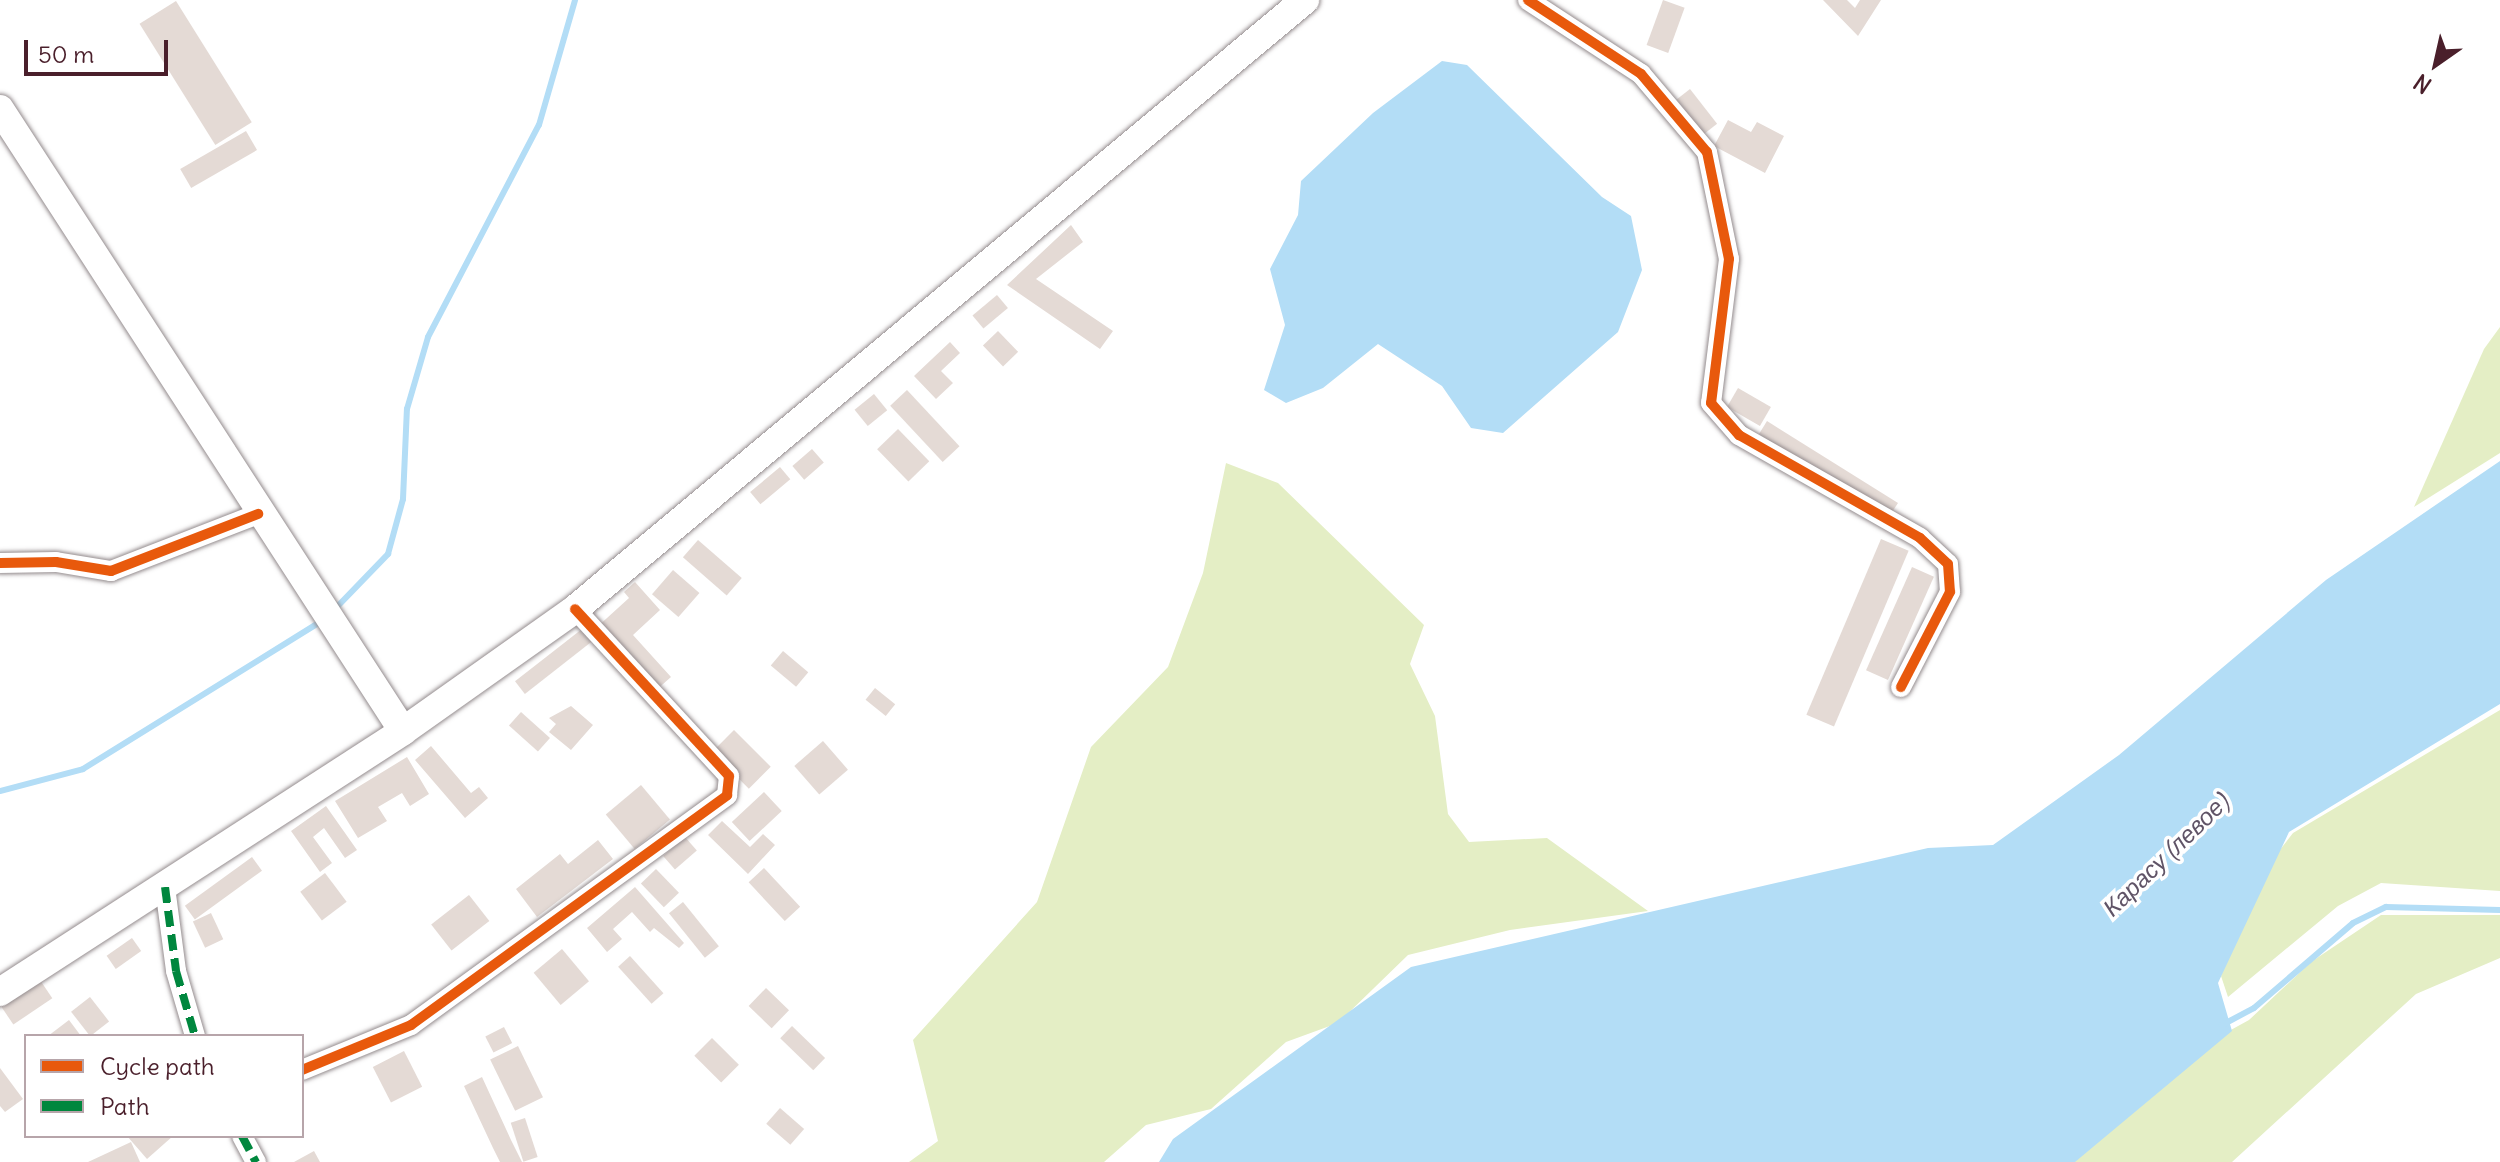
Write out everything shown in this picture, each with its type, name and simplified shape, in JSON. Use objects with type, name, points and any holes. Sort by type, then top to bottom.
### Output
[{"type":"main road","points":[[0,992],[403,731],[575,609],[1305,0]]},
{"type":"main road","points":[[0,109],[258,514],[403,731]]},
{"type":"street","points":[[1528,0],[1641,74],[1707,152],[1729,259],[1711,403],[1739,435],[1920,538],[1948,564],[1950,592],[1901,687]]},
{"type":"street","points":[[0,563],[56,562],[111,571],[258,514]]},
{"type":"street","points":[[304,1069],[411,1025],[727,795],[729,776],[575,609]]},
{"type":"street","points":[[165,887],[176,971],[194,1034]]},
{"type":"street","points":[[243,1138],[256,1162]]},
{"type":"green space","points":[[2500,327],[2500,453],[2414,507],[2484,349]]},
{"type":"green space","points":[[1226,463],[1278,483],[1424,625],[1410,664],[1435,716],[1448,814],[1469,842],[1547,838],[1648,911],[1510,930],[1408,955],[1338,1023],[1286,1042],[1211,1109],[1146,1125],[1104,1162],[909,1162],[938,1141],[913,1040],[1037,902],[1091,747],[1168,667],[1203,573]]},
{"type":"green space","points":[[2500,710],[2500,891],[2381,883],[2338,906],[2228,997],[2221,976],[2259,877],[2293,833]]},
{"type":"green space","points":[[2381,915],[2500,915],[2500,958],[2416,994],[2232,1162],[2062,1162],[2198,1048],[2249,1020],[2311,962]]},
{"type":"water","points":[[1442,61],[1467,65],[1602,197],[1631,216],[1642,270],[1618,332],[1503,433],[1471,428],[1442,386],[1378,344],[1323,388],[1286,403],[1264,390],[1285,325],[1270,269],[1298,215],[1301,181],[1373,113]]},
{"type":"water","name":"Карасу (левое)","points":[[2500,461],[2500,704],[2289,832],[2218,983],[2232,1031],[2075,1162],[1159,1162],[1173,1139],[1411,967],[1928,848],[1993,845],[2119,755],[2326,580]]},
{"type":"building","points":[[1663,0],[1685,8],[1668,53],[1647,45]]},
{"type":"building","points":[[1823,0],[1847,0],[1855,8],[1860,0],[1881,0],[1858,36]]},
{"type":"building","points":[[176,1],[252,122],[215,145],[140,24]]},
{"type":"building","points":[[1690,89],[1717,124],[1704,134],[1677,99]]},
{"type":"building","points":[[1728,120],[1751,132],[1757,122],[1784,136],[1765,173],[1714,146]]},
{"type":"building","points":[[246,131],[257,150],[191,188],[180,169]]},
{"type":"building","points":[[1071,225],[1083,242],[1036,279],[1113,331],[1100,349],[1007,285]]},
{"type":"building","points":[[997,295],[1008,308],[983,329],[972,316]]},
{"type":"building","points":[[998,331],[1018,352],[1003,366],[983,346]]},
{"type":"building","points":[[950,342],[960,353],[941,371],[953,383],[936,399],[914,376]]},
{"type":"building","points":[[1738,388],[1771,407],[1760,426],[1727,407]]},
{"type":"building","points":[[907,390],[960,446],[943,462],[890,406]]},
{"type":"building","points":[[874,394],[887,410],[868,426],[855,410]]},
{"type":"building","points":[[1767,421],[1898,503],[1886,521],[1759,434]]},
{"type":"building","points":[[898,429],[929,461],[908,482],[877,449]]},
{"type":"building","points":[[812,449],[824,463],[804,480],[792,466]]},
{"type":"building","points":[[780,467],[790,479],[760,504],[750,492]]},
{"type":"building","points":[[1881,539],[1909,551],[1834,727],[1806,715]]},
{"type":"building","points":[[698,540],[742,578],[727,595],[683,557]]},
{"type":"building","points":[[1912,567],[1934,577],[1888,680],[1866,670]]},
{"type":"building","points":[[673,570],[699,593],[678,617],[652,594]]},
{"type":"building","points":[[635,582],[660,610],[633,635],[671,677],[654,692],[596,628],[629,598],[624,592]]},
{"type":"building","points":[[582,629],[592,642],[525,694],[515,681]]},
{"type":"building","points":[[783,651],[808,672],[796,687],[771,666]]},
{"type":"building","points":[[875,688],[895,704],[886,716],[866,700]]},
{"type":"building","points":[[571,706],[593,725],[571,750],[549,732],[556,724],[549,718]]},
{"type":"building","points":[[521,712],[550,738],[538,751],[509,725]]},
{"type":"building","points":[[734,730],[771,767],[749,789],[712,752]]},
{"type":"building","points":[[823,741],[848,770],[819,795],[794,766]]},
{"type":"building","points":[[431,746],[471,793],[479,787],[488,798],[465,818],[415,760]]},
{"type":"building","points":[[407,757],[429,794],[410,806],[402,793],[378,807],[387,821],[358,838],[335,801]]},
{"type":"building","points":[[641,785],[670,819],[635,849],[606,815]]},
{"type":"building","points":[[764,792],[782,811],[750,841],[732,822]]},
{"type":"building","points":[[326,806],[357,850],[345,858],[324,828],[313,837],[332,863],[320,872],[291,831]]},
{"type":"building","points":[[722,821],[750,847],[763,834],[775,845],[748,874],[708,835]]},
{"type":"building","points":[[685,837],[697,851],[675,870],[663,856]]},
{"type":"building","points":[[598,840],[613,859],[537,917],[516,889],[560,854],[568,864]]},
{"type":"building","points":[[252,857],[262,871],[195,920],[185,906]]},
{"type":"building","points":[[764,868],[800,907],[785,921],[749,882]]},
{"type":"building","points":[[656,869],[679,893],[664,907],[641,884]]},
{"type":"building","points":[[325,873],[347,902],[322,920],[300,892]]},
{"type":"building","points":[[635,887],[684,943],[679,948],[654,928],[650,932],[632,912],[613,929],[622,939],[607,952],[587,928]]},
{"type":"building","points":[[469,895],[489,921],[451,951],[431,925]]},
{"type":"building","points":[[683,902],[719,946],[705,958],[669,913]]},
{"type":"building","points":[[211,913],[223,939],[205,948],[193,921]]},
{"type":"building","points":[[132,938],[141,951],[116,969],[107,956]]},
{"type":"building","points":[[562,949],[589,981],[561,1005],[534,973]]},
{"type":"building","points":[[630,956],[663,993],[652,1004],[618,967]]},
{"type":"building","points":[[40,980],[52,998],[13,1025],[1,1006]]},
{"type":"building","points":[[766,988],[789,1010],[772,1028],[749,1006]]},
{"type":"building","points":[[90,997],[109,1021],[93,1034],[88,1034],[71,1012]]},
{"type":"building","points":[[69,1020],[80,1034],[51,1034]]},
{"type":"building","points":[[792,1026],[825,1058],[813,1070],[780,1038]]},
{"type":"building","points":[[504,1027],[512,1043],[493,1053],[485,1037]]},
{"type":"building","points":[[712,1038],[739,1065],[721,1083],[694,1056]]},
{"type":"building","points":[[518,1046],[543,1097],[515,1111],[490,1060]]},
{"type":"building","points":[[404,1051],[422,1087],[391,1103],[373,1067]]},
{"type":"building","points":[[0,1068],[23,1099],[5,1112],[0,1106]]},
{"type":"building","points":[[482,1077],[522,1162],[500,1162],[493,1148],[464,1086]]},
{"type":"building","points":[[780,1108],[804,1129],[790,1145],[766,1124]]},
{"type":"building","points":[[525,1118],[538,1157],[523,1162],[511,1123]]},
{"type":"building","points":[[129,1138],[171,1138],[147,1159]]},
{"type":"building","points":[[131,1142],[140,1162],[88,1162]]},
{"type":"building","points":[[314,1151],[320,1162],[294,1162]]},
{"type":"waterway","points":[[334,610],[388,554],[403,499],[407,409],[428,337],[539,125],[575,0]]},
{"type":"waterway","points":[[0,791],[83,769],[323,620]]},
{"type":"waterway","points":[[2222,1025],[2254,1008],[2353,923],[2386,907],[2500,910]]},
{"type":"marked path","points":[[165,887],[176,971],[194,1034]]},
{"type":"marked path","points":[[243,1138],[256,1162]]},
{"type":"cycle path","points":[[1528,0],[1641,74],[1707,152],[1729,259],[1711,403],[1739,435],[1920,538],[1948,564],[1950,592],[1901,687]]},
{"type":"cycle path","points":[[0,563],[56,562],[111,571],[258,514]]},
{"type":"cycle path","points":[[304,1069],[411,1025],[727,795],[729,776],[575,609]]}]
